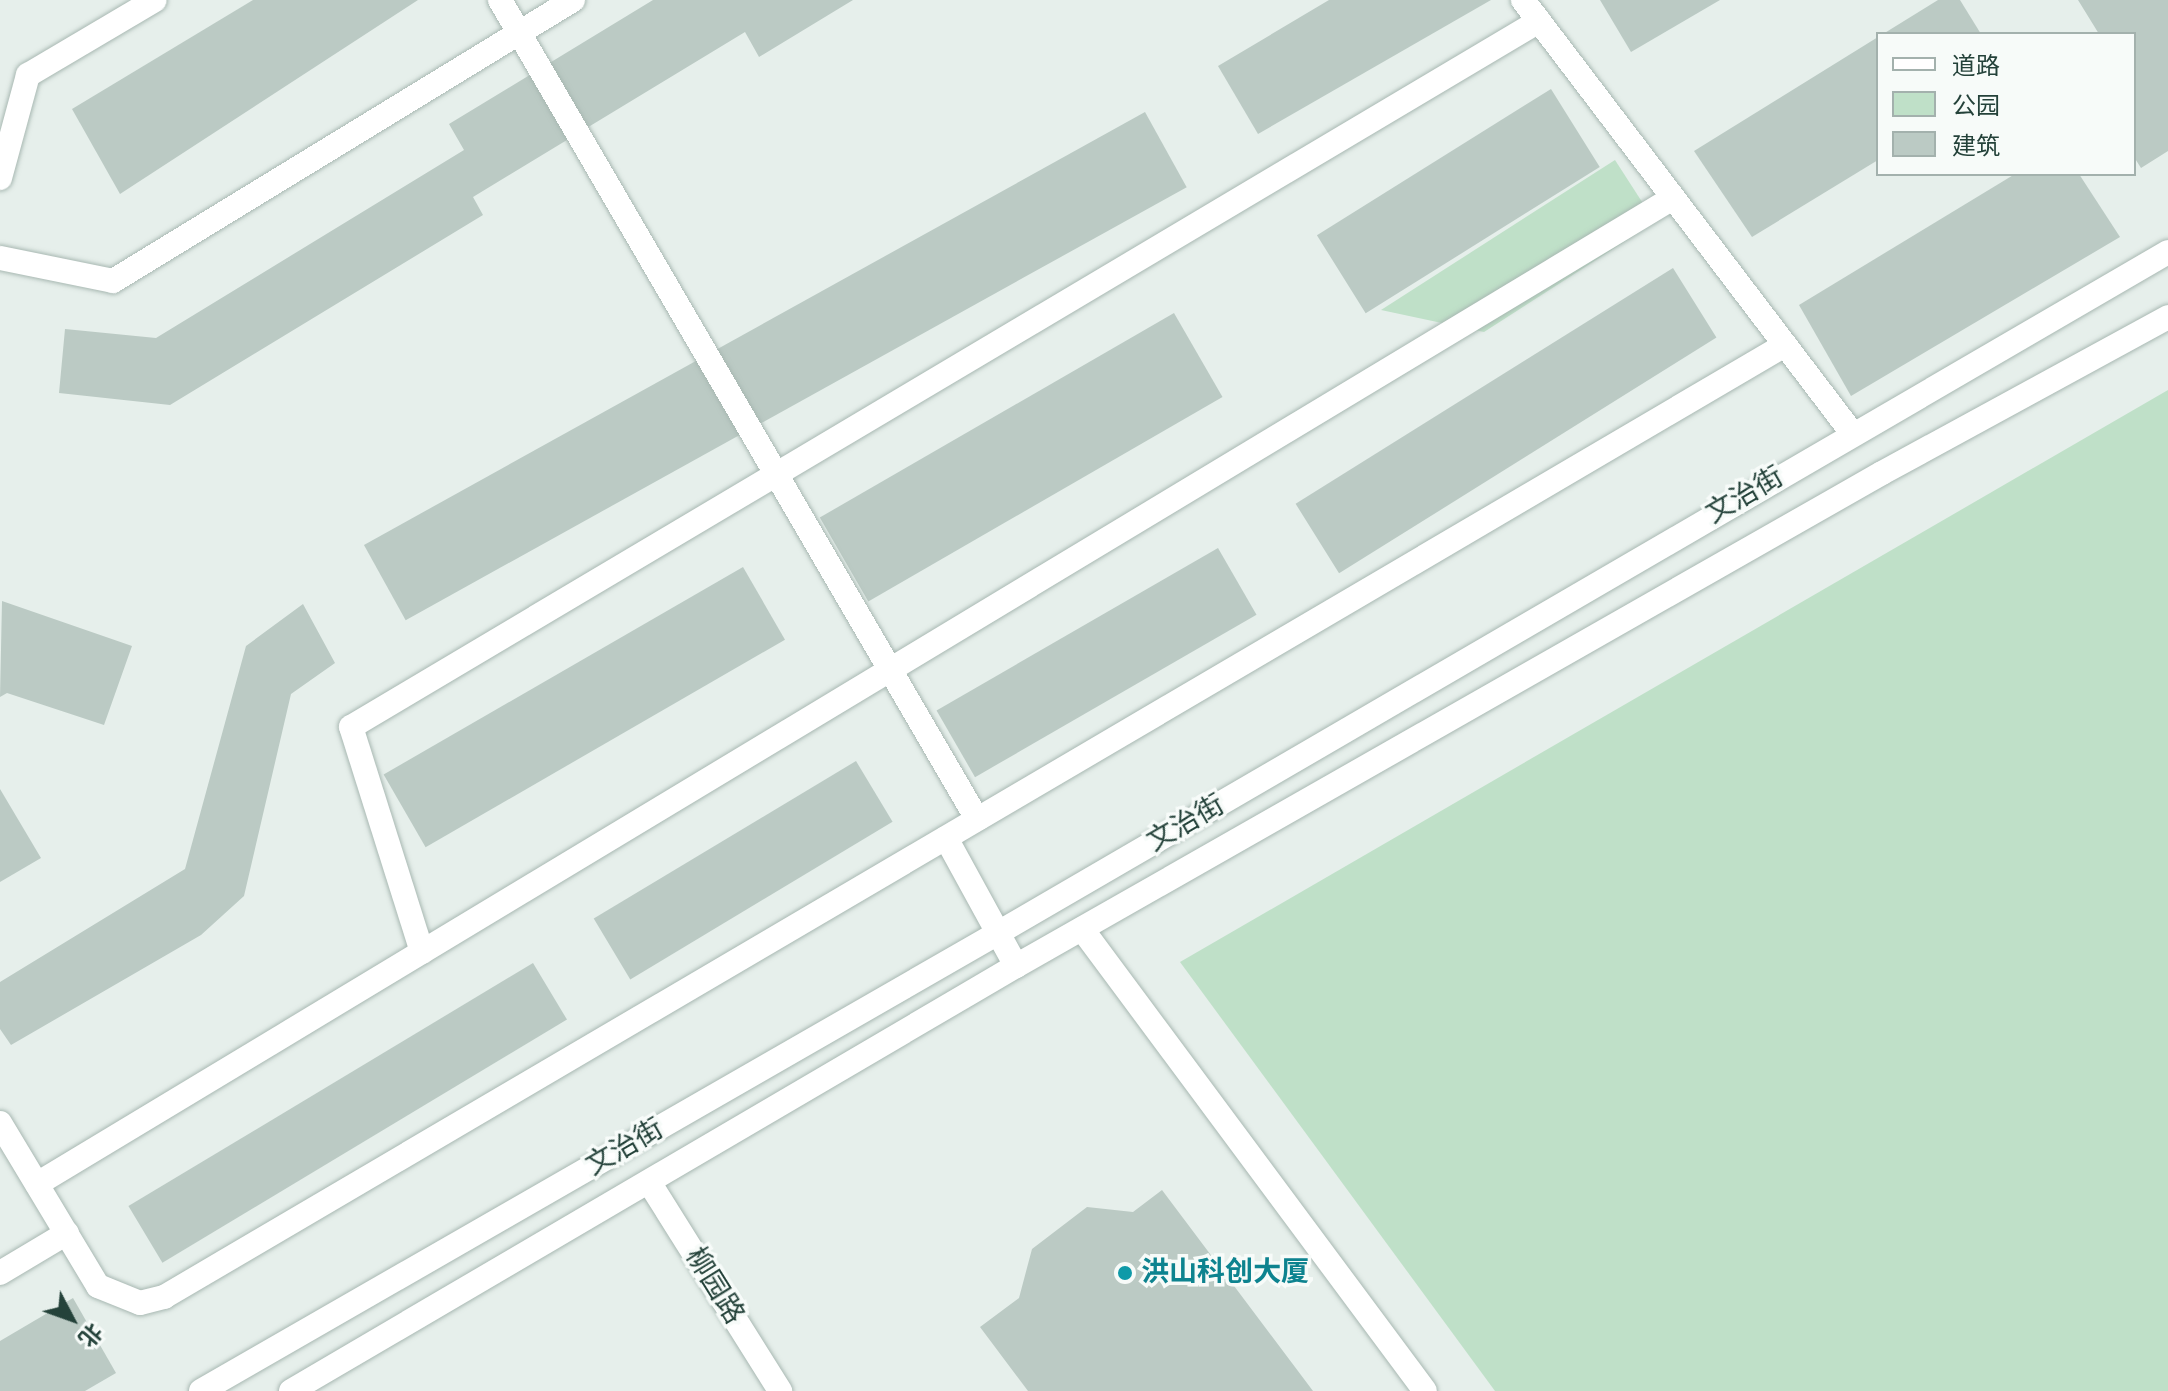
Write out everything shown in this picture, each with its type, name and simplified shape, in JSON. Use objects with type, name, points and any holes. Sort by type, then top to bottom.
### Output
[{"type":"street","points":[[0,178],[28,75],[155,0]]},
{"type":"street","points":[[500,0],[977,819]]},
{"type":"street","points":[[0,258],[113,281],[573,0]]},
{"type":"street","points":[[1523,0],[1852,433]]},
{"type":"street","points":[[422,952],[351,727],[1539,21]]},
{"type":"street","points":[[37,1184],[1673,198]]},
{"type":"street","name":"文治街","points":[[201,1391],[998,933],[1852,433],[2168,252]]},
{"type":"street","name":"文治街","points":[[291,1391],[1016,966],[1882,473],[2168,317]]},
{"type":"street","points":[[0,1123],[98,1286],[140,1303],[164,1297],[1785,345]]},
{"type":"street","points":[[946,838],[1016,966]]},
{"type":"street","points":[[1082,929],[1425,1391]]},
{"type":"street","name":"柳园路","points":[[649,1182],[780,1391]]},
{"type":"street","points":[[0,1273],[67,1233]]},
{"type":"green space","points":[[1615,160],[1655,222],[1484,332],[1381,310]]},
{"type":"green space","points":[[2168,390],[2168,1391],[1495,1391],[1180,962]]},
{"type":"building","points":[[253,0],[418,0],[120,194],[72,109]]},
{"type":"building","points":[[653,0],[853,0],[759,57],[745,32],[473,197],[483,215],[170,405],[59,393],[65,329],[156,338],[464,150],[449,124]]},
{"type":"building","points":[[1329,0],[1491,0],[1258,134],[1218,66]]},
{"type":"building","points":[[1600,0],[1720,0],[1631,52]]},
{"type":"building","points":[[1938,0],[1960,0],[1980,32],[1886,32]]},
{"type":"building","points":[[2078,0],[2168,0],[2168,151],[2141,168],[2136,160],[2136,32],[2098,32]]},
{"type":"building","points":[[1876,38],[1876,161],[1752,237],[1694,151]]},
{"type":"building","points":[[1551,89],[1600,167],[1366,313],[1317,235]]},
{"type":"building","points":[[1145,112],[1187,187],[406,620],[364,545]]},
{"type":"building","points":[[2012,176],[2080,176],[2120,237],[1851,396],[1799,305]]},
{"type":"building","points":[[1673,268],[1716,338],[1339,573],[1296,504]]},
{"type":"building","points":[[1174,313],[1222,397],[868,602],[820,518]]},
{"type":"building","points":[[1218,548],[1256,615],[975,777],[937,710]]},
{"type":"building","points":[[743,567],[785,640],[426,847],[384,774]]},
{"type":"building","points":[[2,601],[132,646],[104,725],[7,693],[0,697]]},
{"type":"building","points":[[303,604],[335,663],[291,694],[244,896],[201,935],[11,1045],[0,1029],[0,982],[185,869],[246,646]]},
{"type":"building","points":[[856,761],[893,822],[630,979],[594,919]]},
{"type":"building","points":[[0,789],[41,858],[0,882]]},
{"type":"building","points":[[533,963],[567,1020],[162,1263],[128,1206]]},
{"type":"building","name":"洪山科创大厦","points":[[1162,1190],[1313,1391],[1028,1391],[980,1327],[1019,1298],[1032,1249],[1087,1207],[1133,1212]]},
{"type":"building","points":[[73,1298],[116,1373],[85,1391],[0,1391],[0,1341]]},
{"type":"place","name":"洪山科创大厦","points":[[1125,1273]]}]
